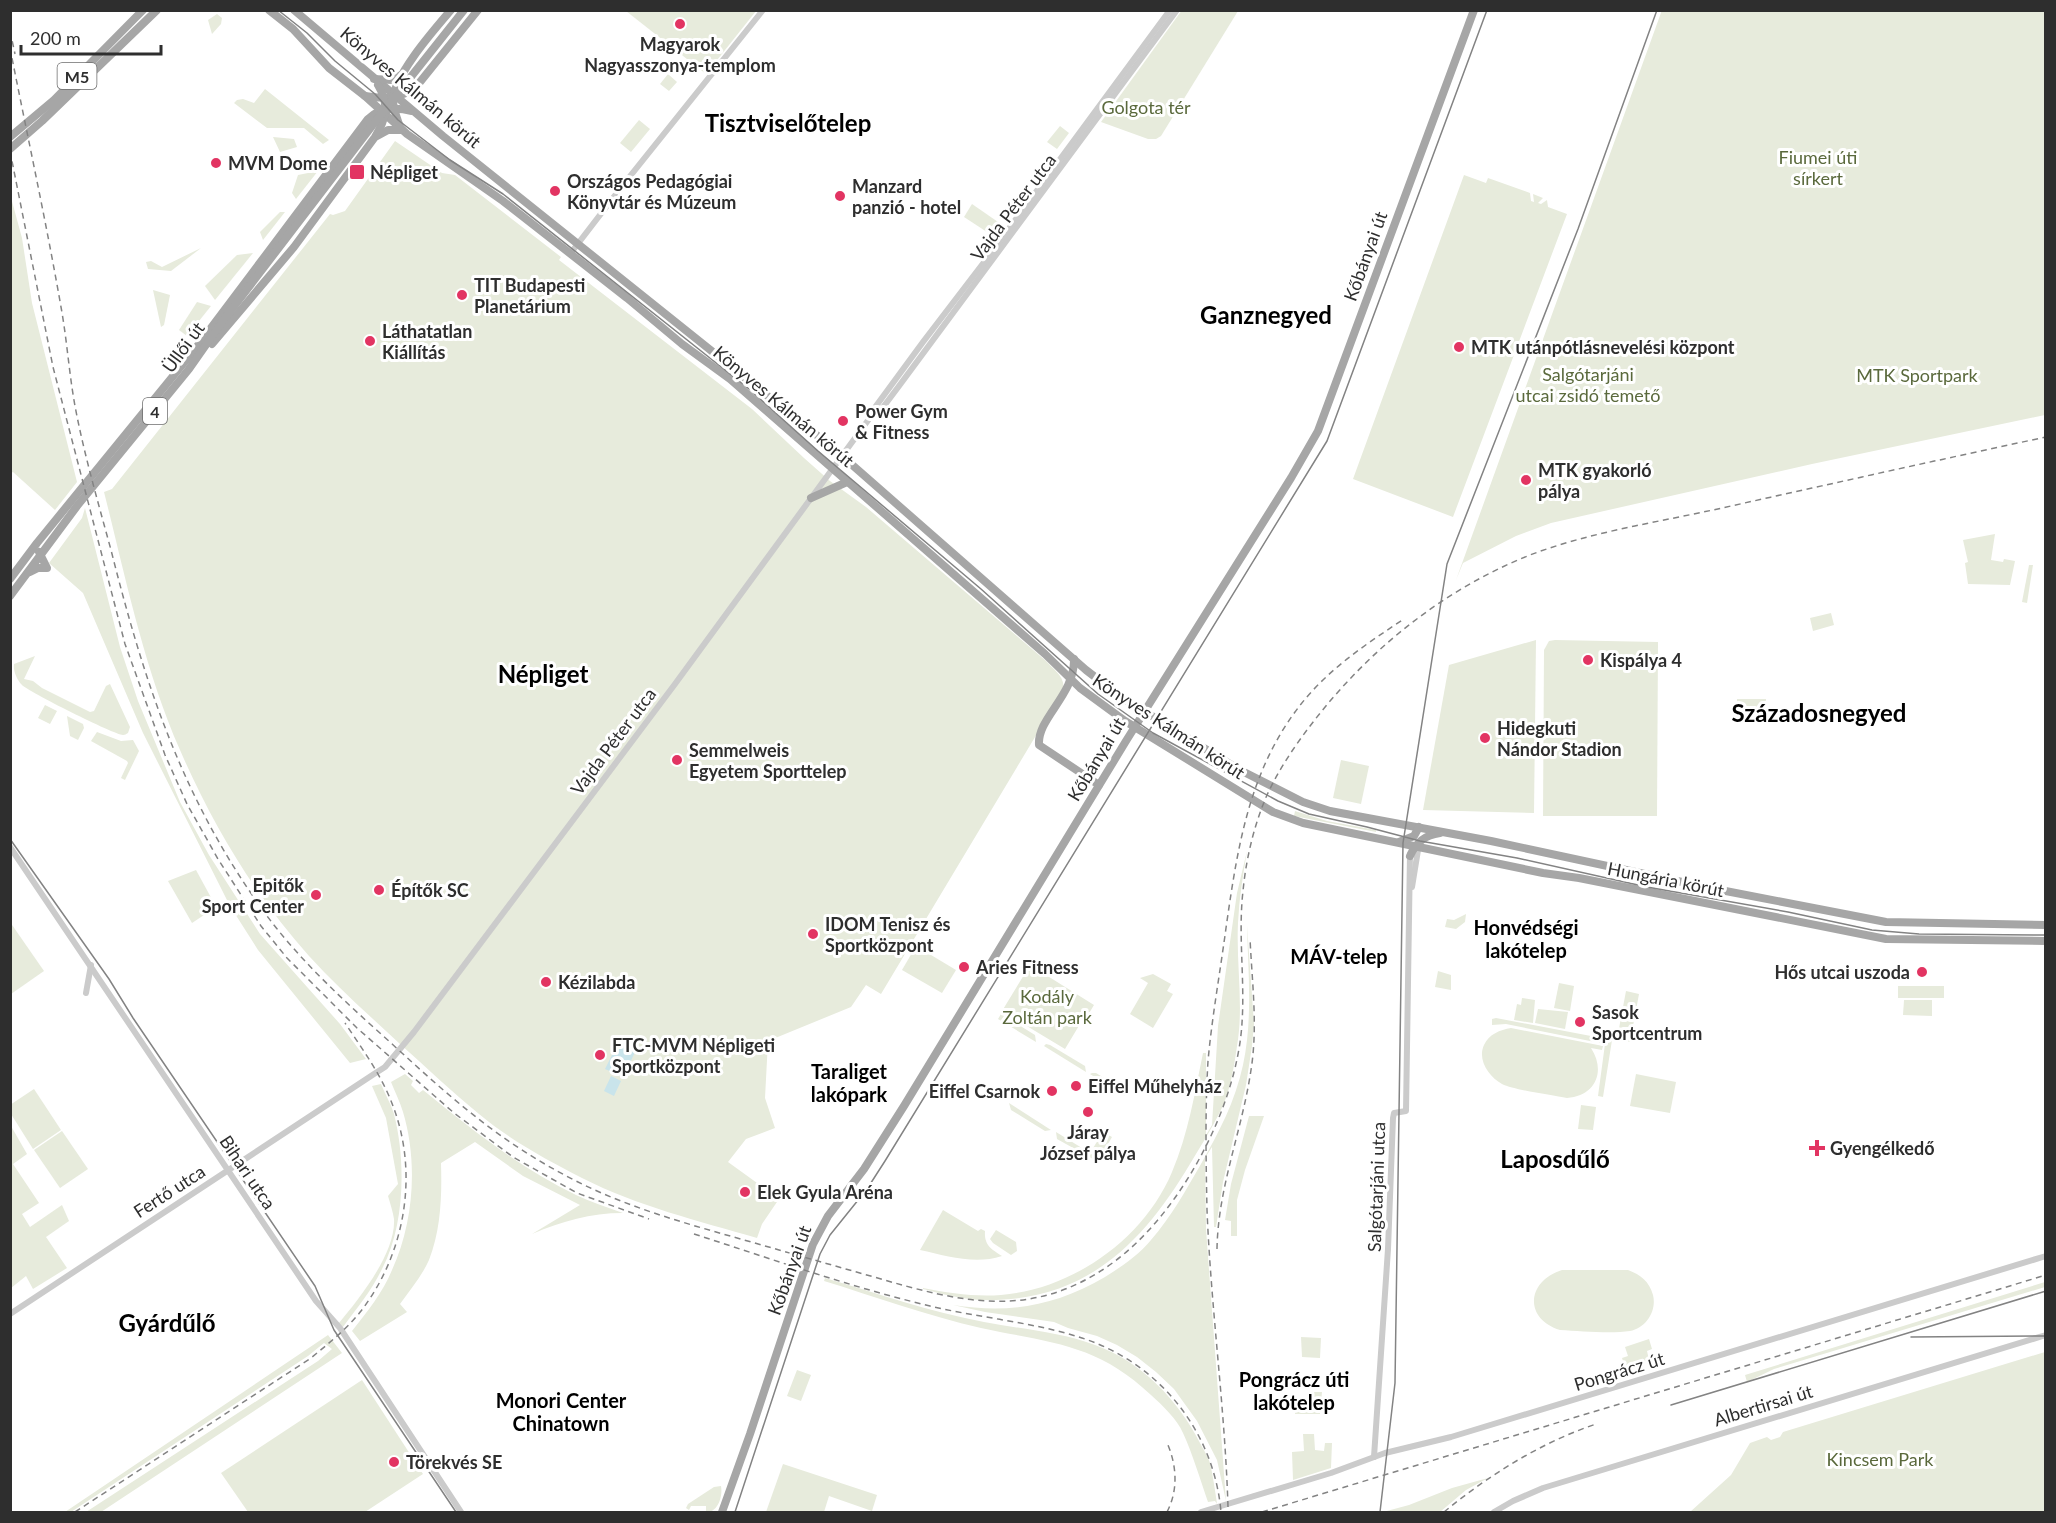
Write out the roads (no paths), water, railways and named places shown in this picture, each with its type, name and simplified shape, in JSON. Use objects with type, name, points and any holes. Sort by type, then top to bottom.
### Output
[{"type":"main road","name":"M5","points":[[13,140],[142,16],[157,10]]},
{"type":"main road","name":"Könyves Kálmán körút","points":[[269,10],[293,29],[329,68],[386,110]]},
{"type":"main road","name":"Könyves Kálmán körút","points":[[294,10],[392,97],[413,111],[842,455],[1120,697],[1238,769],[1303,802]]},
{"type":"main road","points":[[189,369],[294,247],[366,151],[385,122],[386,110],[401,75],[451,10]]},
{"type":"main road","points":[[222,322],[464,10]]},
{"type":"main road","points":[[368,119],[365,96],[392,97],[407,94],[416,87],[478,10]]},
{"type":"main road","name":"Kőbányai út","points":[[722,1512],[818,1233],[873,1155],[1318,431],[1474,10]]},
{"type":"main road","points":[[430,36],[438,34],[445,40],[446,49]]},
{"type":"main road","points":[[374,79],[392,80],[401,75]]},
{"type":"main road","points":[[401,75],[408,86],[416,87]]},
{"type":"main road","points":[[193,352],[368,119],[386,110],[413,111],[411,103],[416,87]]},
{"type":"main road","points":[[386,110],[402,130]]},
{"type":"main road","points":[[375,137],[388,130],[402,130]]},
{"type":"main road","name":"Könyves Kálmán körút","points":[[402,130],[440,159],[503,201],[682,344],[730,379],[1046,654],[1072,680],[1134,727],[1284,818]]},
{"type":"main road","points":[[352,140],[364,143],[366,151]]},
{"type":"main road","points":[[342,154],[346,165],[355,166]]},
{"type":"main road","name":"Üllői út","points":[[10,579],[193,352],[222,322]]},
{"type":"main road","name":"Üllői út","points":[[10,596],[77,506],[189,369],[222,322]]},
{"type":"main road","points":[[812,498],[847,482]]},
{"type":"main road","points":[[28,573],[38,568],[47,568],[37,543]]},
{"type":"main road","points":[[1074,659],[1072,680],[1040,735],[1039,746],[1099,785]]},
{"type":"main road","name":"Hungária körút","points":[[1303,802],[1343,814],[1419,827],[1886,922],[2046,925]]},
{"type":"main road","name":"Hungária körút","points":[[1284,818],[1886,939],[2046,941]]},
{"type":"main road","points":[[1402,824],[1408,830],[1413,845]]},
{"type":"main road","points":[[1413,845],[1419,827]]},
{"type":"main road","points":[[1413,845],[1427,836],[1446,833]]},
{"type":"street","points":[[570,254],[763,10]]},
{"type":"street","name":"Vajda Péter utca","points":[[374,1074],[385,1066],[414,1032],[682,675],[869,419],[876,406],[1170,10]]},
{"type":"street","name":"Vajda Péter utca","points":[[869,419],[881,410],[1177,10]]},
{"type":"street","name":"Salgótarjáni utca","points":[[1374,1457],[1388,1249],[1393,1118],[1394,1113],[1406,1111],[1413,845]]},
{"type":"street","name":"Bihari utca","points":[[10,848],[316,1301],[339,1326],[461,1512]]},
{"type":"street","points":[[86,993],[91,965]]},
{"type":"street","name":"Fertő utca","points":[[10,1314],[374,1074]]},
{"type":"street","name":"Pongrácz út","points":[[1201,1512],[1331,1473],[1374,1457],[1460,1434],[2046,1256]]},
{"type":"street","name":"Albertirsai út","points":[[1494,1512],[1543,1488],[2046,1335]]},
{"type":"water","points":[[620,1039],[637,1048],[623,1077],[605,1069]]},
{"type":"water","points":[[611,1076],[621,1081],[614,1096],[604,1091]]},
{"type":"tram line","points":[[278,10],[375,94],[398,120],[450,160],[503,194],[749,389],[818,451],[981,589],[1098,694],[1153,733],[1278,801],[1309,814],[1420,841],[1517,858],[1647,887],[1788,912],[1872,930],[1919,934],[2046,935]]},
{"type":"tram line","points":[[735,1512],[820,1254],[830,1235],[867,1189],[885,1161],[1327,441],[1487,10]]},
{"type":"tram line","points":[[1380,1512],[1395,1383],[1403,843],[1447,564],[1578,229],[1657,10]]},
{"type":"tram line","points":[[10,839],[109,979],[133,1018],[315,1286],[334,1330],[456,1512]]},
{"type":"tram line","points":[[1671,1405],[2046,1291]]},
{"type":"tram line","points":[[1911,1337],[2046,1336]]},
{"type":"railway","points":[[10,31],[15,54]]},
{"type":"railway","points":[[10,48],[55,275],[79,424],[136,643],[166,731],[184,774],[228,858],[269,919],[318,975],[435,1083],[478,1119],[549,1166],[600,1192],[650,1212],[936,1294],[995,1301],[1024,1300],[1052,1294],[1081,1282],[1111,1264],[1136,1243],[1160,1217],[1181,1188],[1217,1123],[1238,1055],[1243,1006],[1241,924],[1243,891],[1251,842],[1267,795],[1291,752],[1342,687],[1365,663],[1415,620],[1442,601],[1499,568],[1576,540],[2046,437]]},
{"type":"railway","points":[[10,151],[53,367],[125,644],[165,755],[187,804],[218,859],[261,926],[287,958],[357,1028],[454,1113],[513,1157],[577,1193],[649,1219]]},
{"type":"railway","points":[[1228,1507],[1207,1210],[1206,1098],[1212,1028],[1240,843],[1255,788],[1279,736],[1295,712],[1331,672],[1404,619]]},
{"type":"railway","points":[[1217,1249],[1221,1203],[1247,1093],[1253,1054],[1254,1004],[1250,938]]},
{"type":"railway","points":[[75,1512],[311,1358],[350,1324],[376,1289],[397,1239],[403,1213],[406,1186],[405,1159],[401,1132],[389,1095],[372,1063],[345,1023]]},
{"type":"railway","points":[[694,1234],[870,1290],[949,1310],[1063,1333],[1110,1349],[1135,1364],[1178,1404],[1207,1454],[1216,1482],[1221,1512]]},
{"type":"railway","points":[[1262,1512],[2046,1275]]},
{"type":"railway","points":[[1444,1512],[1479,1485],[1516,1461],[1535,1450],[1596,1424]]},
{"type":"railway","points":[[1167,1512],[1175,1487],[1173,1462],[1168,1445]]},
{"type":"place","name":"Magyarok Nagyasszonya-templom","points":[[680,24]]},
{"type":"place","name":"MVM Dome","points":[[216,163]]},
{"type":"place","name":"Népliget","points":[[357,172]]},
{"type":"place","name":"Országos Pedagógiai Könyvtár és Múzeum","points":[[555,191]]},
{"type":"place","name":"Manzard panzió - hotel","points":[[840,196]]},
{"type":"place","name":"TIT Budapesti Planetárium","points":[[462,295]]},
{"type":"place","name":"Láthatatlan Kiállítás","points":[[370,341]]},
{"type":"place","name":"MTK utánpótlásnevelési központ","points":[[1459,347]]},
{"type":"place","name":"Power Gym & Fitness","points":[[843,421]]},
{"type":"place","name":"MTK gyakorló pálya","points":[[1526,480]]},
{"type":"place","name":"Kispálya 4","points":[[1588,660]]},
{"type":"place","name":"Hidegkuti Nándor Stadion","points":[[1485,738]]},
{"type":"place","name":"Semmelweis Egyetem Sporttelep","points":[[677,760]]},
{"type":"place","name":"Építők SC","points":[[379,890]]},
{"type":"place","name":"Epitők Sport Center","points":[[316,895]]},
{"type":"place","name":"IDOM Tenisz és Sportközpont","points":[[813,934]]},
{"type":"place","name":"Aries Fitness","points":[[964,967]]},
{"type":"place","name":"Hős utcai uszoda","points":[[1922,972]]},
{"type":"place","name":"Kézilabda","points":[[546,982]]},
{"type":"place","name":"Sasok Sportcentrum","points":[[1580,1022]]},
{"type":"place","name":"FTC-MVM Népligeti Sportközpont","points":[[600,1055]]},
{"type":"place","name":"Eiffel Műhelyház","points":[[1076,1086]]},
{"type":"place","name":"Eiffel Csarnok","points":[[1052,1091]]},
{"type":"place","name":"Járay József pálya","points":[[1088,1112]]},
{"type":"place","name":"Gyengélkedő","points":[[1817,1148]]},
{"type":"place","name":"Elek Gyula Aréna","points":[[745,1192]]},
{"type":"place","name":"Törekvés SE","points":[[394,1462]]},
{"type":"district","name":"Tisztviselőtelep","points":[[788,122]]},
{"type":"district","name":"Ganznegyed","points":[[1266,314]]},
{"type":"district","name":"Népliget","points":[[543,673]]},
{"type":"district","name":"Századosnegyed","points":[[1819,712]]},
{"type":"district","name":"Honvédségi lakótelep","points":[[1526,938]]},
{"type":"district","name":"MÁV-telep","points":[[1339,956]]},
{"type":"district","name":"Taraliget lakópark","points":[[849,1082]]},
{"type":"district","name":"Laposdűlő","points":[[1555,1158]]},
{"type":"district","name":"Gyárdűlő","points":[[167,1322]]},
{"type":"district","name":"Pongrácz úti lakótelep","points":[[1294,1390]]},
{"type":"district","name":"Monori Center Chinatown","points":[[561,1412]]},
{"type":"park label","name":"Golgota tér","points":[[1146,107]]},
{"type":"park label","name":"Fiumei úti sírkert","points":[[1818,167]]},
{"type":"park label","name":"MTK Sportpark","points":[[1917,375]]},
{"type":"park label","name":"Salgótarjáni utcai zsidó temető","points":[[1588,384]]},
{"type":"park label","name":"Kodály Zoltán park","points":[[1047,1006]]},
{"type":"park label","name":"Kincsem Park","points":[[1880,1459]]}]
